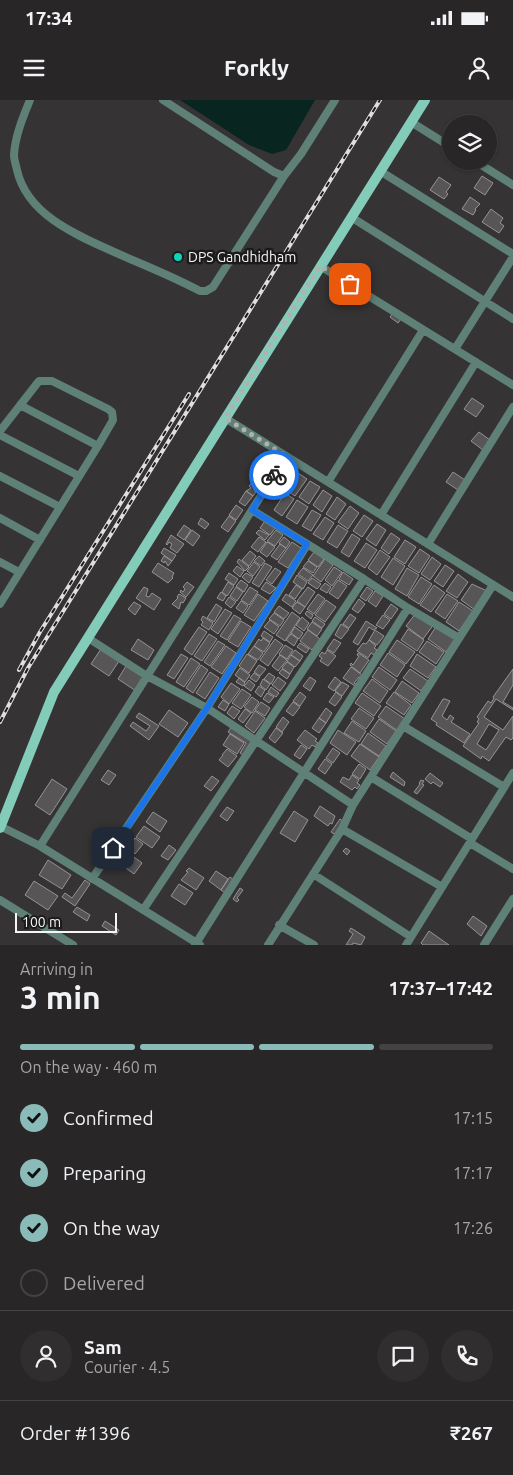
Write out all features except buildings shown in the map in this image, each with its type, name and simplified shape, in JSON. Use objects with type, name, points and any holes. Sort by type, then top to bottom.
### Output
[{"type":"main road","points":[[0,827],[54,692],[425,100]]},
{"type":"street","points":[[30,100],[21,121],[14,156],[19,179],[26,192],[42,211],[60,224],[89,240],[200,291],[206,291],[213,287],[335,100]]},
{"type":"street","points":[[163,100],[274,172],[284,176]]},
{"type":"street","points":[[411,122],[442,141]]},
{"type":"street","points":[[489,170],[513,185]]},
{"type":"street","points":[[380,171],[513,255],[455,349]]},
{"type":"street","points":[[351,217],[513,320]]},
{"type":"street","points":[[320,266],[513,385]]},
{"type":"street","points":[[328,482],[423,330]]},
{"type":"street","points":[[381,515],[476,362]]},
{"type":"street","points":[[0,431],[39,381],[44,380],[52,381],[112,412],[113,420],[98,446],[0,604]]},
{"type":"street","points":[[20,405],[98,446]]},
{"type":"street","points":[[428,544],[513,406]]},
{"type":"street","points":[[225,418],[513,597]]},
{"type":"street","points":[[0,435],[79,476]]},
{"type":"street","points":[[40,846],[286,456]]},
{"type":"street","points":[[0,476],[60,507]]},
{"type":"street","points":[[252,510],[459,638]]},
{"type":"street","points":[[0,518],[40,540]]},
{"type":"street","points":[[92,879],[207,708],[307,544]]},
{"type":"street","points":[[0,562],[19,572]]},
{"type":"street","points":[[143,910],[364,579]]},
{"type":"street","points":[[268,945],[342,829],[353,804],[493,585]]},
{"type":"street","points":[[0,827],[40,846],[198,944],[408,608]]},
{"type":"street","points":[[88,638],[147,676],[207,708],[353,804]]},
{"type":"street","points":[[403,726],[504,787]]},
{"type":"street","points":[[406,945],[513,773]]},
{"type":"street","points":[[371,777],[513,869]]},
{"type":"street","points":[[342,829],[442,887]]},
{"type":"street","points":[[313,874],[411,937]]},
{"type":"street","points":[[484,945],[513,899]]},
{"type":"street","points":[[0,900],[73,945]]},
{"type":"street","points":[[279,925],[314,945]]},
{"type":"shaded area","points":[[180,100],[315,100],[286,150],[272,154],[249,145]]},
{"type":"railway","points":[[0,722],[28,668],[380,100]]},
{"type":"railway","points":[[19,670],[40,632],[189,394]]},
{"type":"way so far","points":[[274,475],[286,456],[225,418],[320,266],[350,284]]},
{"type":"place","name":"DPS Gandhidham","points":[[178,257]]},
{"type":"route","points":[[113,848],[207,708],[307,544],[252,510],[274,475]]}]
